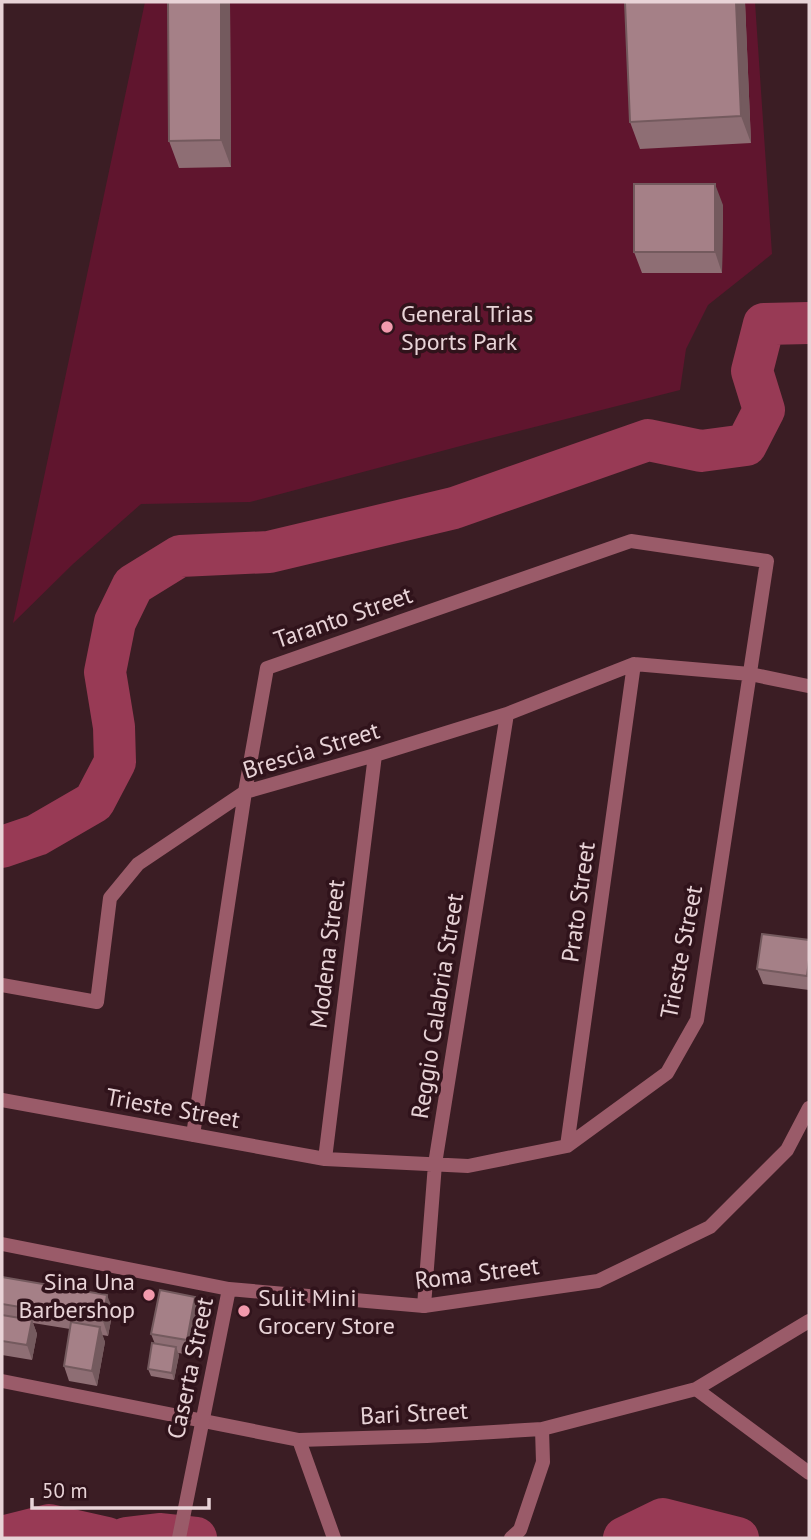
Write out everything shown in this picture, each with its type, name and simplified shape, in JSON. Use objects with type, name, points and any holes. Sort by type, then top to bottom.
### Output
[{"type":"street","name":"Taranto Street","points":[[192,1135],[267,668],[631,541],[767,561]]},
{"type":"street","name":"Trieste Street","points":[[2,1100],[325,1159],[468,1166],[567,1146],[667,1073],[697,1020],[767,561]]},
{"type":"street","name":"Brescia Street","points":[[2,985],[97,1002],[110,898],[138,864],[245,792],[507,713],[634,664],[750,674],[808,686]]},
{"type":"street","name":"Prato Street","points":[[567,1146],[634,664]]},
{"type":"street","name":"Reggio Calabria Street","points":[[424,1306],[435,1164],[507,713]]},
{"type":"street","name":"Modena Street","points":[[325,1159],[375,754]]},
{"type":"street","name":"Roma Street","points":[[2,1244],[229,1289],[424,1306],[598,1281],[710,1227],[787,1150],[809,1108]]},
{"type":"street","name":"Caserta Street","points":[[179,1538],[229,1289]]},
{"type":"street","name":"Bari Street","points":[[2,1381],[299,1440],[542,1429],[696,1389],[809,1321]]},
{"type":"street","points":[[696,1389],[809,1473]]},
{"type":"street","points":[[511,1538],[520,1530],[542,1462],[542,1429]]},
{"type":"street","points":[[299,1440],[334,1538]]},
{"type":"shaded area","name":"General Trias Sports Park","points":[[145,2],[755,2],[772,254],[708,305],[686,349],[680,390],[250,502],[141,504],[73,564],[13,623]]},
{"type":"building","points":[[168,2],[221,2],[221,140],[169,141]]},
{"type":"building","points":[[625,2],[736,2],[741,116],[630,122]]},
{"type":"building","points":[[634,184],[715,184],[715,252],[634,252]]},
{"type":"building","points":[[762,934],[809,940],[807,976],[757,969]]},
{"type":"building","points":[[2,1277],[107,1295],[103,1321],[2,1304]]},
{"type":"building","points":[[160,1290],[195,1297],[187,1340],[151,1334]]},
{"type":"building","points":[[2,1315],[32,1320],[27,1345],[2,1341]]},
{"type":"building","points":[[71,1322],[100,1327],[92,1371],[64,1366]]},
{"type":"building","points":[[152,1343],[176,1347],[172,1373],[148,1369]]},
{"type":"waterway","points":[[2,847],[37,835],[94,802],[115,762],[114,727],[105,672],[115,622],[133,585],[180,556],[269,552],[454,508],[648,440],[701,451],[746,445],[764,410],[752,371],[764,324],[809,323]]},
{"type":"waterway","points":[[624,1538],[663,1519],[738,1538]]},
{"type":"waterway","points":[[2,1537],[49,1525],[107,1538]]},
{"type":"waterway","points":[[126,1538],[159,1534],[196,1538]]},
{"type":"place","name":"General Trias Sports Park","points":[[387,327]]},
{"type":"place","name":"Sina Una Barbershop","points":[[149,1295]]},
{"type":"place","name":"Sulit Mini Grocery Store","points":[[244,1311]]}]
